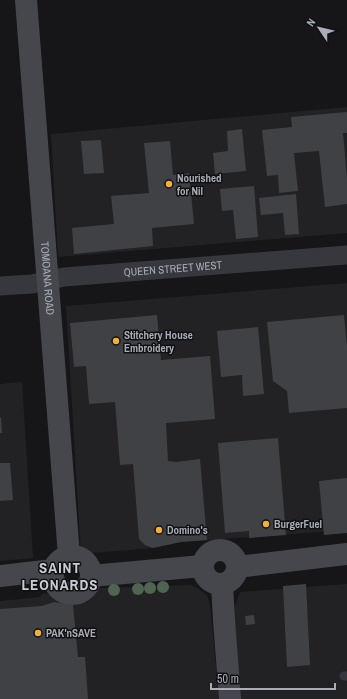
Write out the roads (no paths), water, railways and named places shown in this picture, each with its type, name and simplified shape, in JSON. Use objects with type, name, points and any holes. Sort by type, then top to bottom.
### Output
[{"type":"street","name":"TOMOANA ROAD","points":[[26,0],[69,556]]},
{"type":"street","name":"QUEEN STREET WEST","points":[[0,286],[32,284],[64,276],[347,255]]},
{"type":"street","points":[[218,550],[228,552],[233,556],[236,560],[237,567],[234,577],[230,581],[222,584],[212,583],[208,580],[204,576],[202,566],[204,559],[208,555],[218,550]]},
{"type":"street","points":[[237,567],[347,554]]},
{"type":"street","points":[[69,556],[78,557],[86,562],[91,576],[90,582],[85,589],[74,595],[62,592],[56,587],[52,575],[59,561],[69,556]]},
{"type":"street","points":[[91,576],[202,566]]},
{"type":"street","points":[[0,576],[52,575]]},
{"type":"street","points":[[0,586],[52,575]]},
{"type":"street","points":[[222,584],[230,699]]},
{"type":"place","name":"Nourished for Nil","points":[[169,184]]},
{"type":"place","name":"Stitchery House Embroidery","points":[[116,341]]},
{"type":"place","name":"BurgerFuel","points":[[266,524]]},
{"type":"place","name":"Domino's","points":[[159,530]]},
{"type":"place","name":"PAK'nSAVE","points":[[38,633]]},
{"type":"district","name":"SAINT LEONARDS","points":[[60,576]]}]
